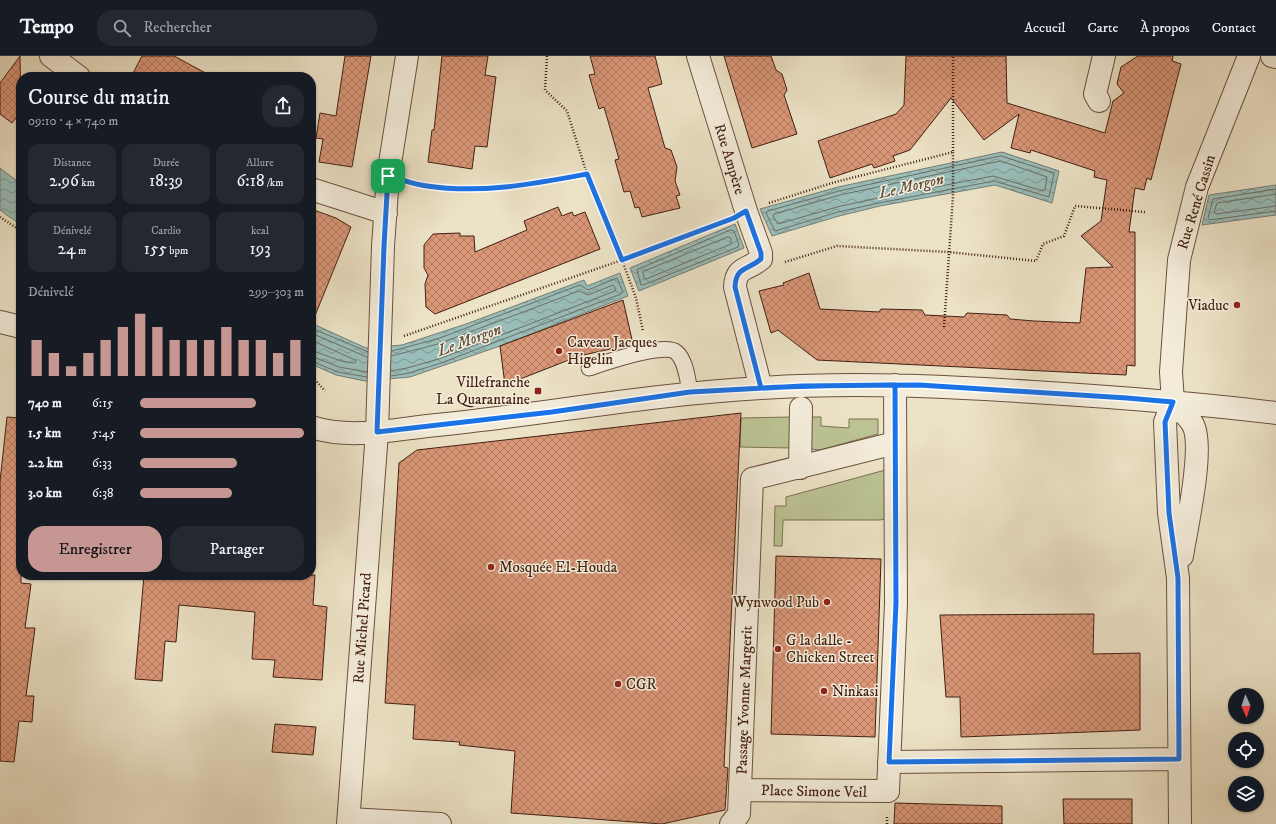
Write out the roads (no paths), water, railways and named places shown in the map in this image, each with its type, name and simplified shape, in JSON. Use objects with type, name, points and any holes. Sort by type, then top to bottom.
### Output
[{"type":"street","points":[[51,56],[72,72]]},
{"type":"street","name":"Rue Michel Picard","points":[[348,821],[377,432],[379,345],[388,176],[407,56]]},
{"type":"street","name":"Rue Ampère","points":[[698,56],[746,211],[761,253],[761,259],[739,272],[735,277],[735,287],[761,388]]},
{"type":"street","points":[[1099,101],[1095,94],[1104,56]]},
{"type":"street","name":"Rue René Cassin","points":[[1173,402],[1171,364],[1179,260],[1198,187],[1249,56]]},
{"type":"street","points":[[1272,56],[1276,57]]},
{"type":"street","points":[[316,191],[386,213]]},
{"type":"street","points":[[0,322],[16,326]]},
{"type":"street","points":[[895,385],[896,603],[889,762],[1179,759]]},
{"type":"street","points":[[316,428],[339,433],[377,432],[552,412],[690,392],[761,388],[895,385],[961,387],[1127,398],[1276,413]]},
{"type":"street","points":[[1173,402],[1193,423],[1197,449],[1197,465],[1178,578]]},
{"type":"street","points":[[1173,402],[1165,422],[1169,513],[1178,578],[1180,824]]},
{"type":"street","points":[[800,468],[801,408]]},
{"type":"street","name":"Passage Yvonne Margerit","points":[[731,824],[739,814],[752,479],[895,443]]},
{"type":"street","name":"Place Simone Veil","points":[[740,790],[888,792],[889,762]]},
{"type":"street","points":[[348,821],[440,824]]},
{"type":"lane","points":[[589,368],[647,351],[668,349],[676,351],[682,360],[690,392]]},
{"type":"water","name":"Le Morgon","points":[[1002,152],[1059,171],[1052,203],[995,185],[880,206],[839,216],[772,236],[760,209],[838,187]]},
{"type":"water","points":[[0,168],[16,180],[16,221],[0,210]]},
{"type":"water","points":[[1276,185],[1276,215],[1202,225],[1209,195]]},
{"type":"water","points":[[735,224],[744,248],[639,291],[630,268]]},
{"type":"water","name":"Le Morgon","points":[[620,273],[628,296],[500,346],[410,377],[365,381],[336,375],[316,366],[316,325],[366,348],[402,345],[466,324],[584,280],[587,286]]},
{"type":"place","name":"Viaduc","points":[[1237,305]]},
{"type":"place","name":"Caveau Jacques Higelin","points":[[559,351]]},
{"type":"place","name":"Villefranche La Quarantaine","points":[[538,391]]},
{"type":"place","name":"Mosquée El-Houda","points":[[491,567]]},
{"type":"place","name":"Wynwood Pub","points":[[827,602]]},
{"type":"place","name":"G la dalle - Chicken Street","points":[[778,649]]},
{"type":"place","name":"CGR","points":[[618,684]]},
{"type":"place","name":"Ninkasi","points":[[824,691]]}]
